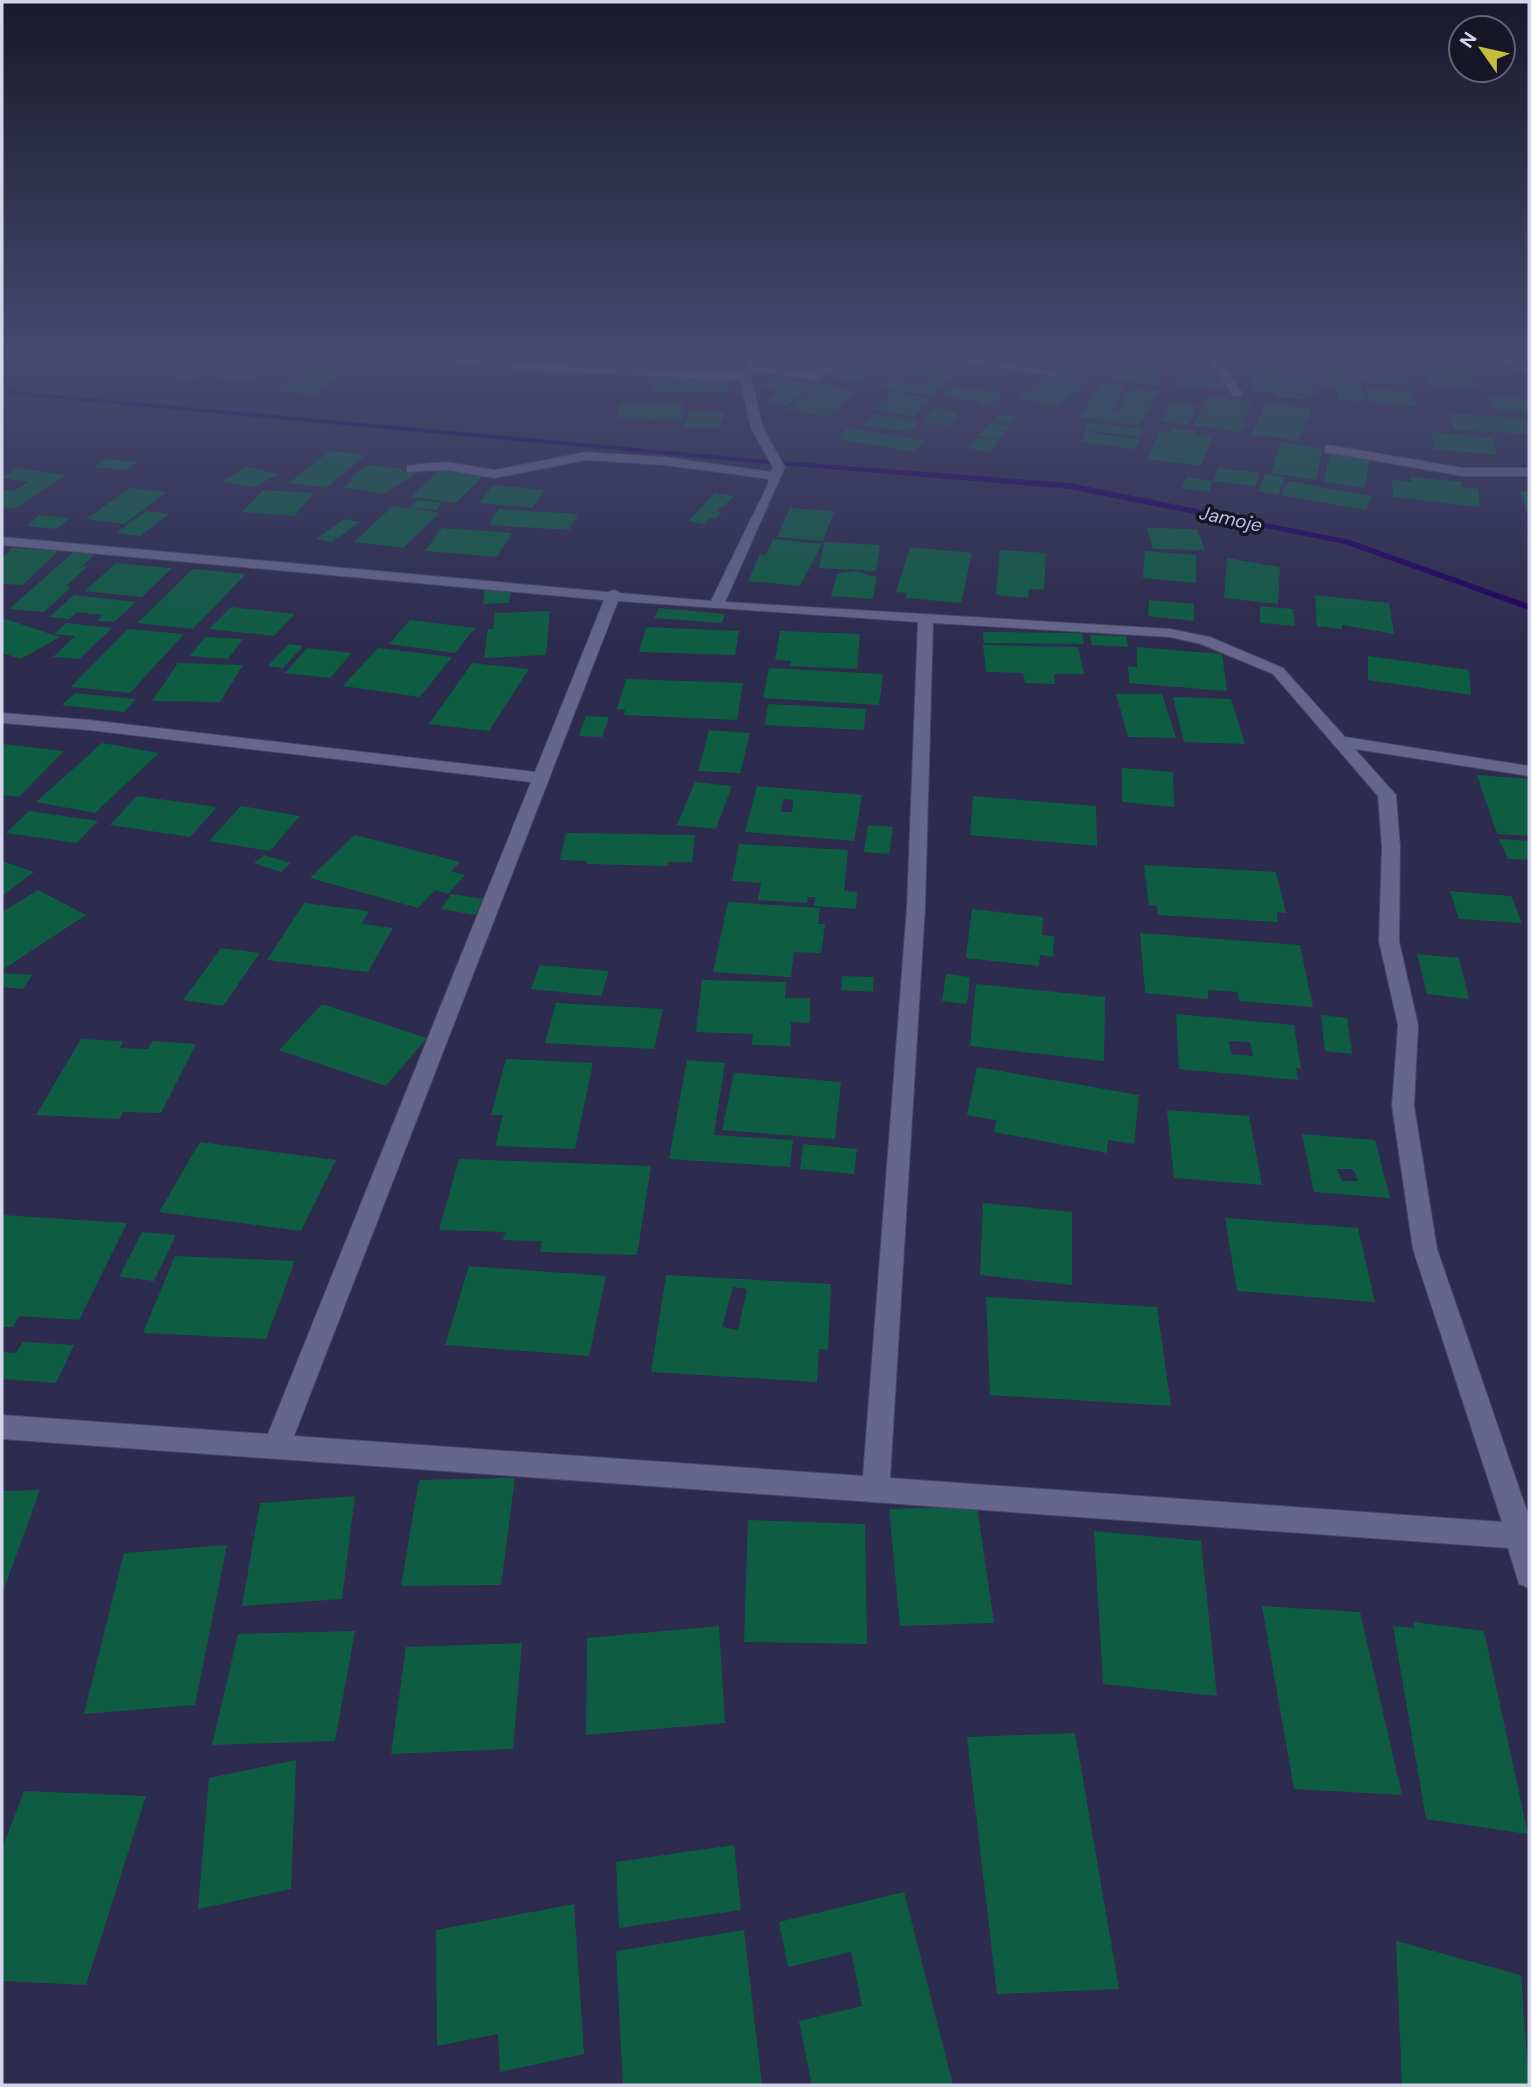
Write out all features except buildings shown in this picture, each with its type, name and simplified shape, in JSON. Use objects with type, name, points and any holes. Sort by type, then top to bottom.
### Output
[{"type":"street","points":[[716,606],[779,467],[769,448]]},
{"type":"street","points":[[1329,449],[1463,472],[1529,472]]},
{"type":"street","points":[[411,469],[446,466],[495,474],[586,456],[664,461],[776,476]]},
{"type":"street","points":[[2,541],[614,594],[716,606],[1170,633],[1205,640],[1278,671],[1387,796],[1391,847],[1388,941],[1408,1025],[1404,1106],[1425,1249],[1529,1574]]},
{"type":"street","points":[[277,1446],[614,594]]},
{"type":"street","points":[[876,1489],[916,907],[926,617]]},
{"type":"street","points":[[2,718],[89,725],[541,778]]},
{"type":"street","points":[[1339,741],[1529,771]]},
{"type":"street","points":[[2,1427],[1519,1536]]},
{"type":"waterway","name":"Jamoje","points":[[617,448],[1069,486],[1347,542],[1529,607]]}]
